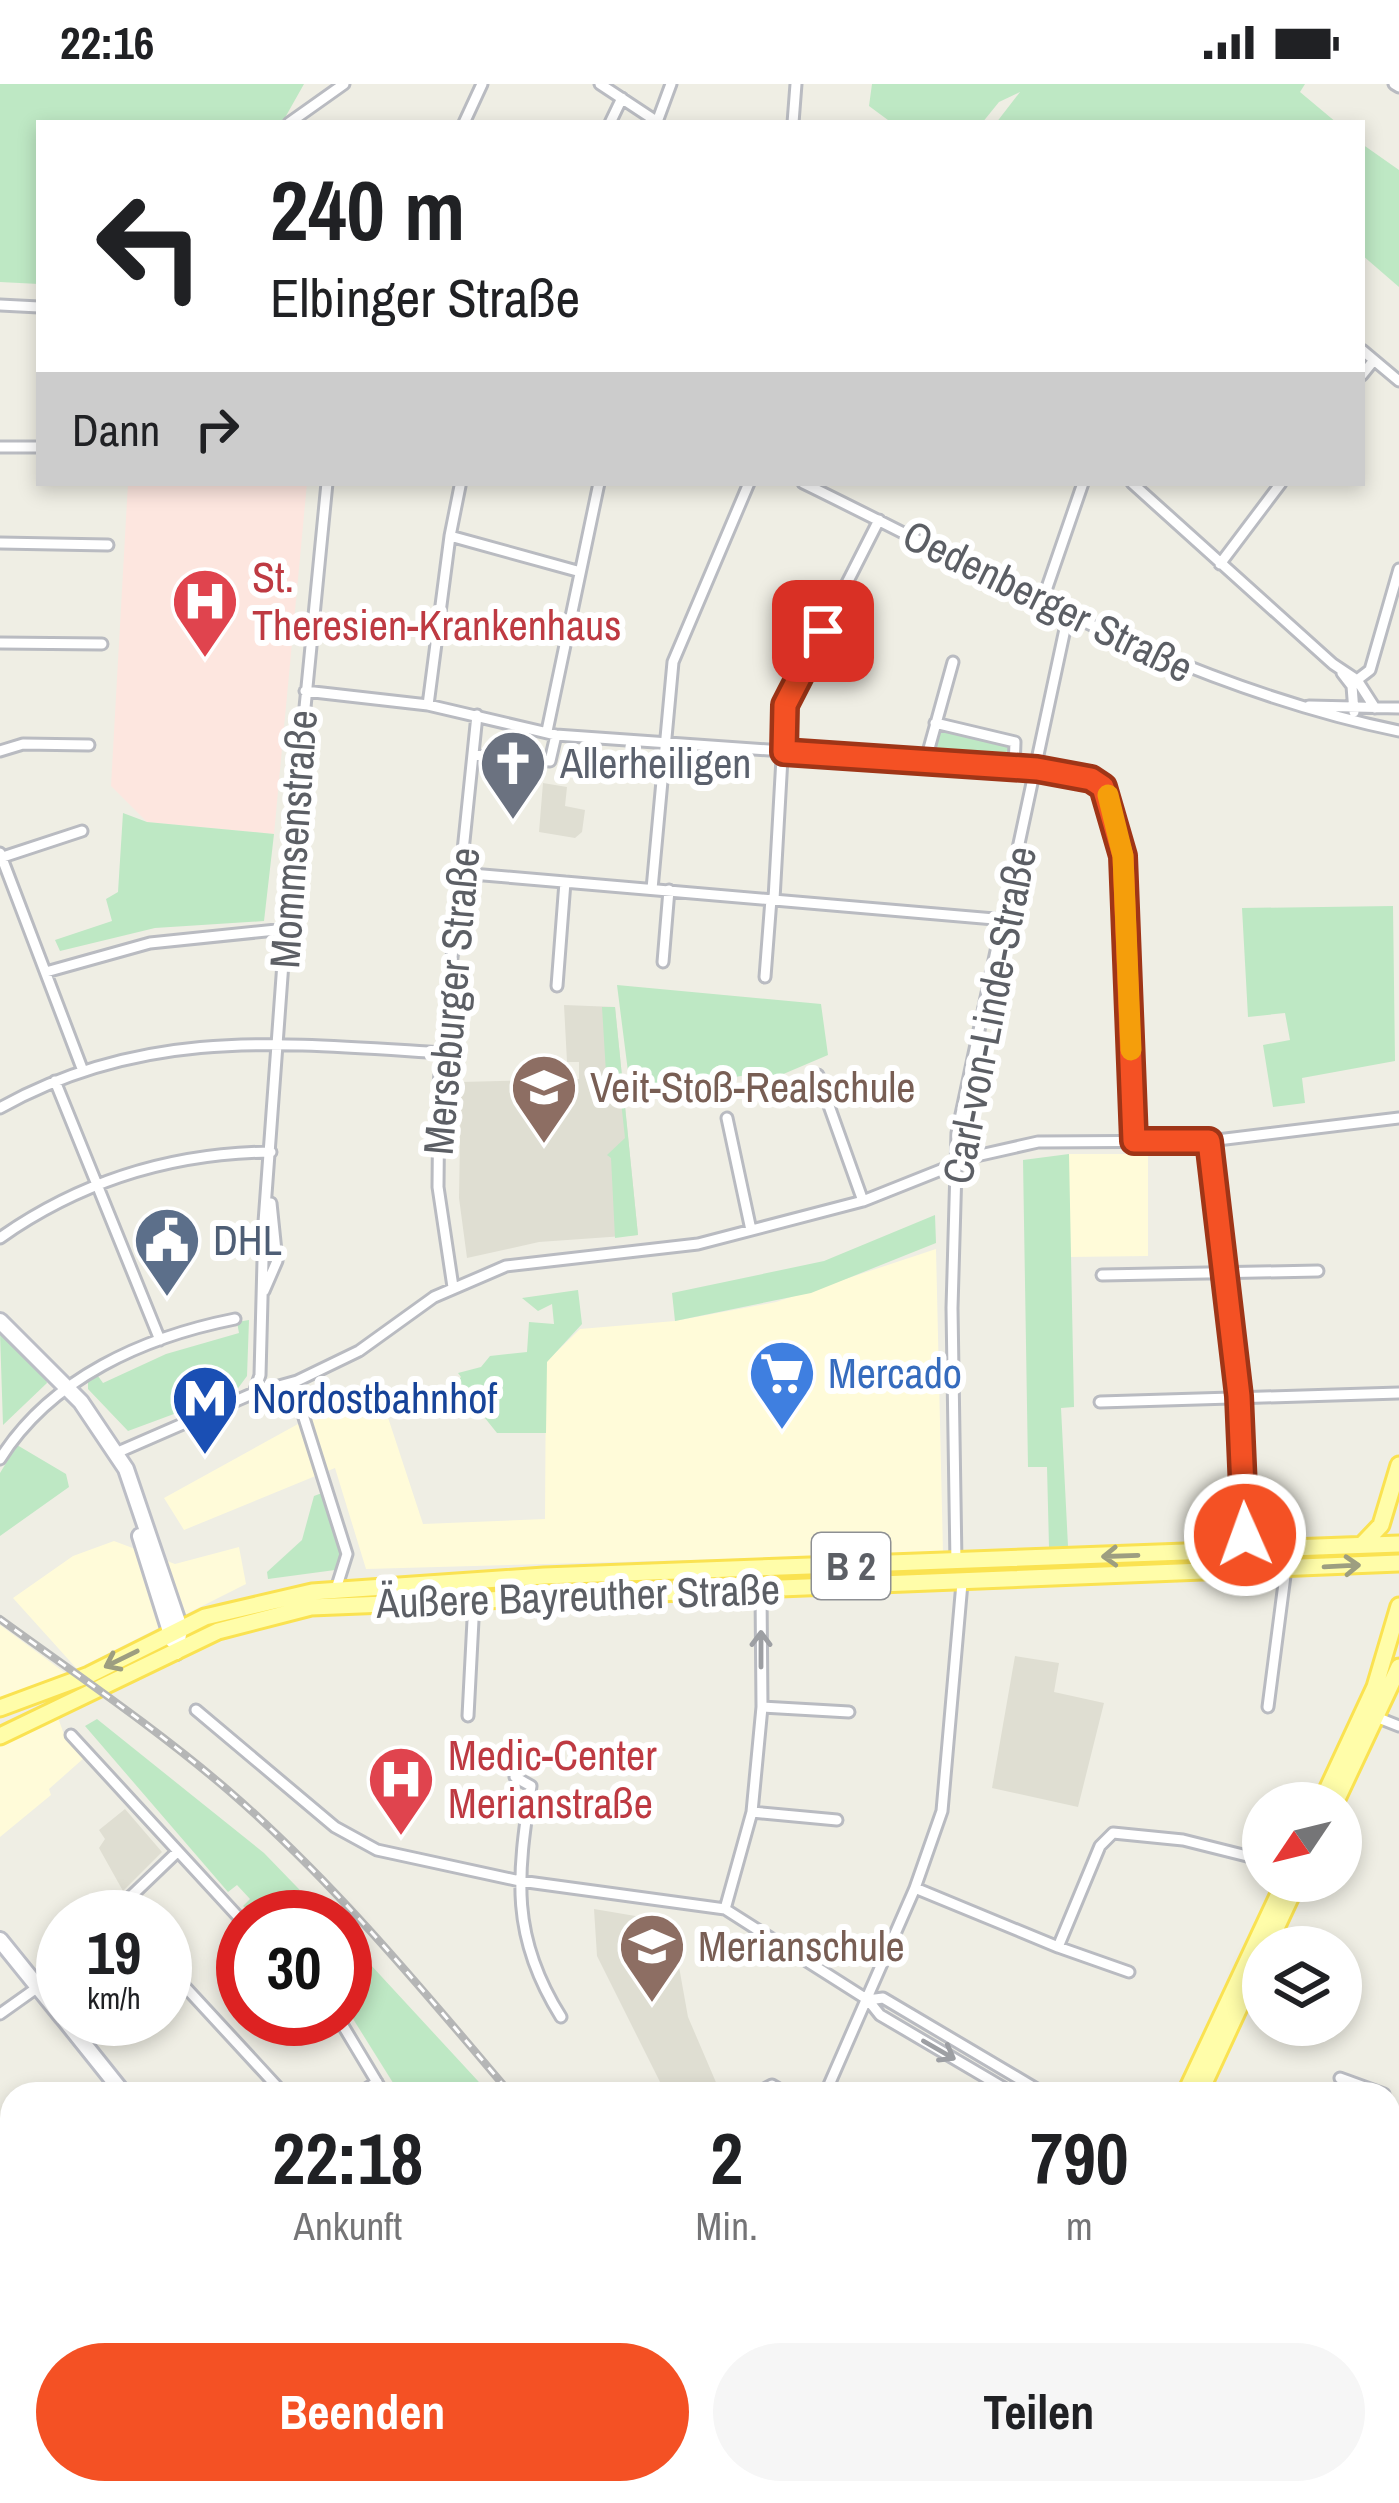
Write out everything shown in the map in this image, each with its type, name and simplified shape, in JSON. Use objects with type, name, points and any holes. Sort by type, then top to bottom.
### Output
[{"type":"main road","points":[[1362,1545],[1381,1526],[1399,1465]]},
{"type":"main road","name":"Äußere Bayreuther Straße","points":[[0,1708],[89,1675],[176,1630],[264,1600],[335,1590],[544,1576],[1399,1544]]},
{"type":"main road","points":[[1177,1574],[1184,1566],[1180,1553]]},
{"type":"main road","name":"Äußere Bayreuther Straße","points":[[0,1736],[232,1625],[292,1610],[389,1600],[761,1592],[1399,1563]]},
{"type":"main road","points":[[1331,1782],[1375,1687],[1399,1606]]},
{"type":"main road","points":[[1344,1782],[1399,1667]]},
{"type":"main road","points":[[1191,2082],[1275,1902]]},
{"type":"main road","points":[[1204,2082],[1242,2001]]},
{"type":"street","points":[[293,120],[344,84]]},
{"type":"street","points":[[465,120],[482,84]]},
{"type":"street","points":[[600,84],[655,120]]},
{"type":"street","points":[[659,120],[671,84]]},
{"type":"street","points":[[793,120],[796,84]]},
{"type":"street","points":[[611,120],[622,98]]},
{"type":"street","points":[[0,305],[36,307]]},
{"type":"street","points":[[1365,352],[1399,381]]},
{"type":"street","points":[[1365,371],[1374,360]]},
{"type":"street","points":[[0,447],[36,447]]},
{"type":"street","name":"Mommsenstraße","points":[[254,1393],[260,1375],[262,1296],[277,1261],[269,1196],[278,1043],[304,691],[327,486]]},
{"type":"street","points":[[428,705],[460,486]]},
{"type":"street","points":[[473,755],[550,761],[577,572],[598,486]]},
{"type":"street","points":[[652,889],[673,662],[747,486]]},
{"type":"street","name":"Oedenberger Straße","points":[[809,486],[1068,615],[1215,680],[1399,731]]},
{"type":"street","points":[[1042,602],[1082,486]]},
{"type":"street","points":[[1135,486],[1341,670],[1358,680],[1375,708]]},
{"type":"street","points":[[1220,564],[1279,486]]},
{"type":"street","points":[[765,977],[785,705],[879,520]]},
{"type":"street","points":[[450,536],[577,572]]},
{"type":"street","points":[[0,543],[108,545]]},
{"type":"street","points":[[1358,680],[1370,670],[1399,569]]},
{"type":"street","name":"Carl-von-Linde-Straße","points":[[956,1563],[954,1165],[966,1084],[1006,920],[1068,615]]},
{"type":"street","points":[[0,643],[102,644]]},
{"type":"street","points":[[926,763],[953,662]]},
{"type":"street","points":[[1341,670],[1352,686],[1359,723]]},
{"type":"street","points":[[304,691],[428,705],[552,733],[1037,769],[1098,782],[1114,812],[1123,856],[1134,1141]]},
{"type":"street","name":"Oedenberger Straße","points":[[1298,705],[1399,708]]},
{"type":"street","name":"Merseburger Straße","points":[[452,1287],[438,1187],[442,1053],[478,715]]},
{"type":"street","points":[[935,723],[1015,742],[1014,770]]},
{"type":"street","points":[[0,752],[23,743],[89,745]]},
{"type":"street","points":[[82,831],[1,856],[83,1071]]},
{"type":"street","points":[[460,873],[1006,920]]},
{"type":"street","points":[[557,986],[565,882]]},
{"type":"street","points":[[663,962],[668,890]]},
{"type":"street","points":[[46,971],[150,943],[286,929]]},
{"type":"street","points":[[0,1108],[83,1071],[178,1047],[278,1043],[442,1053]]},
{"type":"street","points":[[818,1075],[863,1201]]},
{"type":"street","points":[[55,1081],[160,1340]]},
{"type":"street","points":[[727,1118],[751,1230]]},
{"type":"street","points":[[116,1454],[254,1393],[293,1383],[359,1351],[452,1287],[506,1266],[664,1250],[751,1230],[863,1201],[954,1165],[1037,1142],[1209,1141],[1399,1118]]},
{"type":"street","points":[[1209,1141],[1239,1396],[1245,1551]]},
{"type":"street","points":[[0,1238],[97,1185],[191,1158],[272,1152]]},
{"type":"street","points":[[1102,1275],[1318,1271]]},
{"type":"street","points":[[0,1459],[21,1429],[66,1386],[160,1340],[235,1319]]},
{"type":"street","points":[[0,1321],[66,1386],[126,1468],[176,1630],[176,1652]]},
{"type":"street","points":[[293,1383],[347,1554],[335,1590]]},
{"type":"street","points":[[1100,1402],[1399,1393]]},
{"type":"street","points":[[1268,1707],[1286,1568]]},
{"type":"street","points":[[830,2082],[915,1888],[942,1811],[962,1583]]},
{"type":"street","points":[[725,1909],[752,1811],[762,1707],[761,1592]]},
{"type":"street","points":[[468,1716],[474,1601]]},
{"type":"street","points":[[762,1707],[849,1712]]},
{"type":"street","points":[[196,1710],[335,1828],[377,1850],[520,1881],[725,1909],[868,2000],[880,2015],[994,2082]]},
{"type":"street","points":[[1375,1717],[1399,1726]]},
{"type":"street","points":[[71,1736],[216,1895]]},
{"type":"street","points":[[514,1777],[531,1786],[520,1881],[525,1946],[561,2017]]},
{"type":"street","points":[[752,1811],[837,1820]]},
{"type":"street","points":[[1058,1947],[1100,1846],[1113,1832],[1183,1840],[1242,1855]]},
{"type":"street","points":[[137,1890],[176,1854]]},
{"type":"street","points":[[915,1888],[1129,1972]]},
{"type":"street","points":[[0,1940],[36,1985]]},
{"type":"street","points":[[0,2014],[36,1988]]},
{"type":"street","points":[[192,1994],[273,2082]]},
{"type":"street","points":[[868,2000],[889,2000],[1025,2082]]},
{"type":"street","points":[[88,2046],[115,2082]]},
{"type":"street","points":[[356,2046],[377,2082]]},
{"type":"street","points":[[1340,2078],[1351,2082]]},
{"type":"shaded area","name":"St. Theresien-Krankenhaus","points":[[128,486],[307,486],[274,834],[147,822],[111,786]]},
{"type":"shaded area","points":[[543,783],[567,787],[565,806],[585,810],[582,832],[575,838],[539,832]]},
{"type":"shaded area","name":"Veit-Stoß-Realschule","points":[[564,1005],[615,1007],[638,1235],[539,1242],[467,1258],[459,1198],[461,1082],[579,1079],[579,1062],[567,1062]]},
{"type":"shaded area","points":[[1069,1154],[1148,1154],[1148,1256],[1069,1257]]},
{"type":"shaded area","points":[[936,1249],[943,1553],[366,1569],[335,1468],[184,1530],[164,1498],[376,1381],[423,1524],[545,1519],[546,1362],[580,1329],[675,1321],[776,1302]]},
{"type":"shaded area","points":[[114,1541],[175,1564],[239,1547],[246,1584],[77,1669],[13,1598],[73,1556]]},
{"type":"shaded area","points":[[0,1625],[68,1675],[0,1703]]},
{"type":"shaded area","points":[[1015,1656],[1059,1663],[1054,1692],[1104,1703],[1078,1807],[992,1788]]},
{"type":"shaded area","points":[[57,1715],[65,1737],[84,1758],[49,1789],[51,1795],[0,1837],[0,1743]]},
{"type":"shaded area","points":[[125,1809],[162,1852],[122,1890],[99,1848],[105,1839],[99,1830]]},
{"type":"shaded area","name":"Merianschule","points":[[594,1909],[671,1922],[688,2017],[716,2082],[660,2082],[597,1956]]},
{"type":"green space","points":[[0,84],[304,84],[284,120],[36,120],[36,284],[0,282]]},
{"type":"green space","points":[[872,84],[1305,84],[1300,92],[1333,120],[998,120],[1020,92],[999,102],[984,120],[888,120],[869,106]]},
{"type":"green space","points":[[1365,146],[1399,170],[1399,287],[1365,258]]},
{"type":"green space","points":[[938,731],[1009,747],[1009,764],[932,757]]},
{"type":"green space","points":[[123,813],[147,822],[274,834],[264,921],[155,928],[60,951],[55,940],[112,921],[106,899],[118,892]]},
{"type":"green space","points":[[1393,906],[1395,1061],[1302,1078],[1305,1103],[1273,1107],[1263,1045],[1290,1040],[1285,1013],[1248,1017],[1242,908]]},
{"type":"green space","points":[[617,985],[821,1004],[828,1055],[774,1078],[764,1072],[631,1095]]},
{"type":"green space","points":[[602,1007],[615,1007],[638,1235],[615,1238],[611,1158],[607,1155],[625,1138],[618,1074],[606,1073]]},
{"type":"green space","points":[[1069,1154],[1074,1407],[1061,1408],[1068,1546],[1049,1547],[1047,1467],[1028,1467],[1023,1160]]},
{"type":"green space","points":[[935,1215],[936,1243],[811,1293],[675,1321],[672,1293],[824,1261]]},
{"type":"green space","points":[[578,1290],[582,1324],[547,1362],[546,1433],[497,1433],[456,1382],[461,1377],[458,1373],[481,1367],[490,1356],[527,1352],[529,1322],[554,1324],[552,1304],[538,1311],[522,1298]]},
{"type":"green space","points":[[249,1320],[247,1376],[236,1391],[128,1431],[88,1389],[88,1382],[98,1376],[103,1383],[166,1354],[239,1333],[237,1322]]},
{"type":"green space","points":[[0,1333],[44,1373],[47,1383],[3,1425]]},
{"type":"green space","points":[[17,1445],[66,1474],[69,1487],[0,1536],[0,1473]]},
{"type":"green space","points":[[322,1493],[342,1556],[335,1570],[268,1579],[267,1572],[302,1540],[314,1496]]},
{"type":"green space","points":[[1175,1559],[1175,1564],[1160,1565],[752,1586],[752,1574]]},
{"type":"green space","points":[[97,1719],[264,1853],[300,1890],[242,1890],[237,1885],[226,1890],[85,1726]]},
{"type":"green space","points":[[372,1966],[479,2082],[392,2082],[370,2046]]},
{"type":"railway","points":[[0,1619],[174,1746],[267,1826],[376,1937],[501,2082]]},
{"type":"slow traffic","points":[[1108,795],[1123,856],[1131,1050]]},
{"type":"place","name":"St. Theresien-Krankenhaus","points":[[205,660]]},
{"type":"place","name":"Allerheiligen","points":[[513,822]]},
{"type":"place","name":"Veit-Stoß-Realschule","points":[[544,1146]]},
{"type":"place","name":"DHL","points":[[167,1299]]},
{"type":"place","name":"Mercado","points":[[782,1432]]},
{"type":"place","name":"Nordostbahnhof","points":[[205,1457]]},
{"type":"place","name":"Medic-Center Merianstraße","points":[[401,1838]]},
{"type":"place","name":"Merianschule","points":[[652,2005]]},
{"type":"route","points":[[823,631],[785,705],[784,752],[1037,769],[1091,779],[1109,797],[1123,856],[1134,1141],[1209,1141],[1239,1396],[1245,1535]]}]
